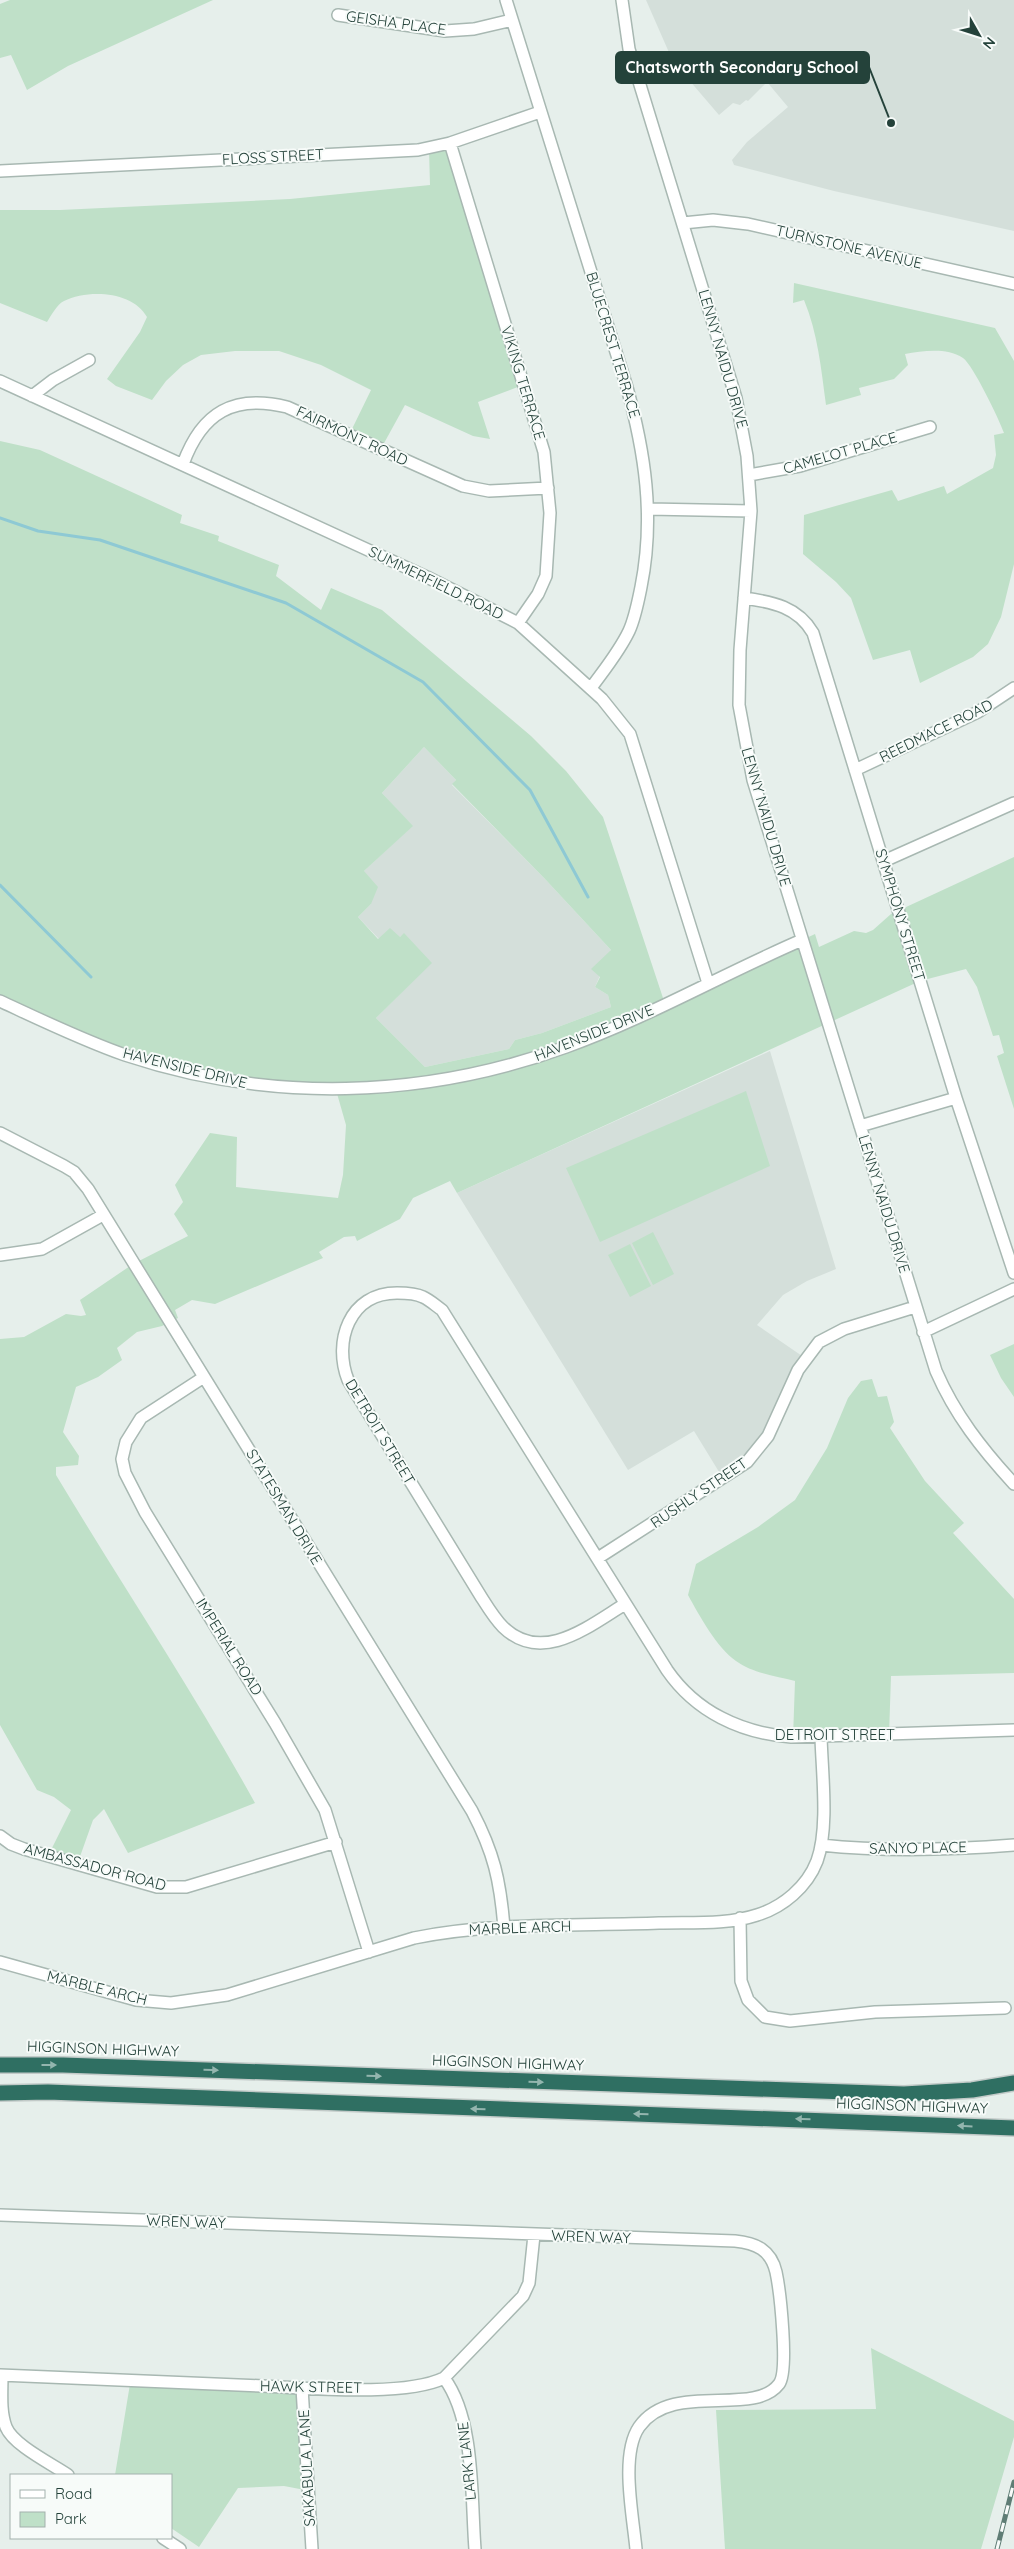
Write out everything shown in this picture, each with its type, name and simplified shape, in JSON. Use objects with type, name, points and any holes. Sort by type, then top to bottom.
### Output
[{"type":"highway","name":"HIGGINSON HIGHWAY","points":[[0,2065],[64,2065],[904,2094],[972,2090],[1014,2083]]},
{"type":"highway","name":"HIGGINSON HIGHWAY","points":[[0,2093],[48,2092],[1014,2128]]},
{"type":"street","name":"BLUECREST TERRACE","points":[[506,0],[635,415],[644,460],[649,509],[643,575],[629,630],[591,688]]},
{"type":"street","name":"LENNY NAIDU DRIVE","points":[[622,0],[629,50],[736,398],[749,475],[751,511],[739,674],[742,727],[761,810],[936,1371],[953,1408],[974,1438],[1014,1484]]},
{"type":"street","name":"GEISHA PLACE","points":[[338,15],[445,31],[474,30],[512,20]]},
{"type":"street","name":"FLOSS STREET","points":[[0,171],[405,151],[450,143],[540,112]]},
{"type":"street","name":"VIKING TERRACE","points":[[450,143],[544,452],[548,488],[550,545],[546,576],[538,594],[518,623]]},
{"type":"street","name":"TURNSTONE AVENUE","points":[[683,223],[713,220],[748,224],[1014,284]]},
{"type":"street","points":[[32,396],[53,380],[89,360]]},
{"type":"street","name":"SUMMERFIELD ROAD","points":[[0,381],[451,588],[518,623],[591,688],[621,721],[630,734],[708,983]]},
{"type":"street","name":"FAIRMONT ROAD","points":[[183,464],[196,435],[215,414],[239,404],[258,402],[288,406],[464,486],[489,491],[548,488]]},
{"type":"street","name":"CAMELOT PLACE","points":[[749,475],[800,466],[930,427]]},
{"type":"street","points":[[649,509],[751,511]]},
{"type":"street","name":"SYMPHONY STREET","points":[[744,598],[784,607],[800,616],[809,626],[956,1098],[1014,1273]]},
{"type":"street","name":"REEDMACE ROAD","points":[[855,770],[978,712],[1014,688]]},
{"type":"street","points":[[884,862],[1014,803]]},
{"type":"street","name":"HAVENSIDE DRIVE","points":[[0,1001],[93,1043],[150,1063],[218,1080],[258,1085],[347,1090],[438,1082],[503,1068],[590,1038],[802,940]]},
{"type":"street","points":[[860,1126],[956,1098]]},
{"type":"street","name":"STATESMAN DRIVE","points":[[0,1133],[74,1172],[88,1189],[472,1811],[493,1855],[498,1872],[504,1927]]},
{"type":"street","points":[[0,1255],[42,1250],[103,1215]]},
{"type":"street","points":[[923,1332],[1014,1289]]},
{"type":"street","name":"DETROIT STREET","points":[[625,1604],[570,1637],[552,1643],[521,1640],[502,1626],[480,1595],[348,1380],[341,1356],[343,1333],[348,1322],[361,1305],[387,1294],[404,1293],[424,1297],[442,1310],[676,1683],[709,1711],[737,1726],[767,1735],[821,1737],[1014,1730]]},
{"type":"street","name":"RUSHLY STREET","points":[[598,1558],[729,1476],[747,1462],[768,1436],[798,1370],[819,1342],[838,1331],[915,1306]]},
{"type":"street","name":"IMPERIAL ROAD","points":[[204,1377],[151,1410],[134,1425],[122,1459],[125,1473],[141,1505],[317,1795],[336,1842],[369,1952]]},
{"type":"street","name":"MARBLE ARCH","points":[[0,1962],[136,2000],[171,2003],[227,1995],[435,1934],[504,1927],[669,1923],[740,1918],[769,1910],[791,1897],[808,1878],[816,1862],[822,1845],[821,1737]]},
{"type":"street","name":"AMBASSADOR ROAD","points":[[0,1836],[24,1849],[157,1887],[175,1888],[202,1883],[336,1842]]},
{"type":"street","name":"SANYO PLACE","points":[[822,1845],[854,1848],[932,1849],[1014,1845]]},
{"type":"street","points":[[740,1918],[741,1981],[748,2000],[765,2017],[790,2021],[875,2012],[1004,2008]]},
{"type":"street","name":"WREN WAY","points":[[0,2215],[745,2242],[759,2246],[775,2266],[784,2356],[782,2378],[778,2385],[761,2395],[736,2400],[670,2404],[658,2408],[640,2425],[630,2446],[629,2470],[636,2549]]},
{"type":"street","name":"HAWK STREET","points":[[1,2376],[302,2388],[421,2386],[444,2378],[523,2296],[529,2283],[534,2235]]},
{"type":"street","points":[[1,2376],[3,2408],[9,2432],[22,2445],[66,2474]]},
{"type":"street","name":"LARK LANE","points":[[444,2378],[459,2404],[467,2437],[475,2549]]},
{"type":"street","name":"SAKABULA LANE","points":[[302,2388],[312,2549]]},
{"type":"street","points":[[165,2539],[180,2549]]},
{"type":"shaded area","points":[[646,0],[1014,0],[1014,231],[834,191],[734,165],[732,160],[747,142],[788,107],[767,82],[748,101],[746,100],[740,105],[733,103],[719,115],[683,73],[678,73]]},
{"type":"shaded area","points":[[424,747],[456,780],[452,785],[545,879],[611,950],[595,987],[608,995],[611,1007],[542,1033],[515,1040],[509,1049],[425,1067],[376,1018],[431,963],[404,934],[400,937],[379,939],[358,917],[371,904],[364,871],[412,826],[382,793]]},
{"type":"shaded area","points":[[770,1051],[836,1269],[807,1281],[783,1295],[757,1325],[805,1358],[768,1436],[724,1480],[694,1431],[628,1470],[457,1193]]},
{"type":"green space","points":[[10,0],[213,0],[68,66],[27,90],[11,55],[0,58],[0,4]]},
{"type":"green space","points":[[449,143],[523,385],[478,402],[490,439],[473,436],[405,405],[383,445],[352,429],[371,390],[321,365],[279,351],[235,351],[201,355],[183,365],[166,381],[152,400],[116,386],[107,379],[140,332],[147,317],[132,302],[121,297],[109,295],[97,294],[74,297],[59,305],[47,322],[0,303],[0,210],[60,210],[290,199],[430,185],[429,149]]},
{"type":"green space","points":[[794,283],[995,328],[1014,361],[1014,564],[1001,617],[988,644],[973,657],[920,683],[910,650],[873,660],[851,598],[836,582],[803,554],[804,515],[892,490],[898,501],[944,486],[947,494],[993,468],[996,455],[994,435],[1004,433],[973,371],[963,358],[949,352],[927,351],[905,354],[908,365],[894,379],[859,388],[861,395],[826,405],[813,326],[804,300],[793,303]]},
{"type":"green space","points":[[0,441],[40,450],[182,515],[180,523],[219,536],[218,541],[279,565],[276,576],[321,610],[331,588],[382,610],[531,736],[566,771],[603,817],[665,1004],[815,934],[819,947],[854,931],[866,933],[873,930],[891,914],[1014,857],[1014,1109],[997,1056],[1004,1053],[999,1035],[993,1036],[977,987],[966,969],[920,981],[457,1193],[450,1181],[413,1198],[400,1219],[357,1241],[355,1236],[344,1237],[319,1252],[323,1258],[215,1304],[192,1300],[175,1310],[178,1318],[162,1326],[137,1332],[117,1348],[122,1360],[98,1377],[76,1387],[63,1432],[79,1456],[78,1465],[56,1467],[56,1475],[182,1679],[255,1803],[128,1853],[104,1809],[93,1820],[77,1865],[48,1856],[71,1810],[54,1797],[37,1790],[0,1725],[0,1339],[24,1337],[66,1314],[86,1315],[80,1300],[133,1264],[188,1236],[174,1214],[183,1202],[175,1185],[210,1133],[237,1137],[236,1187],[338,1198],[343,1175],[346,1125],[336,1090],[172,1069],[0,1001]],"holes":[[[424,747],[456,780],[452,784],[611,950],[591,969],[600,977],[595,987],[608,995],[611,1007],[542,1033],[515,1040],[509,1049],[425,1067],[376,1018],[432,963],[404,933],[400,937],[390,928],[378,939],[358,917],[371,904],[378,887],[364,871],[413,826],[382,793]]]},
{"type":"green space","points":[[746,1091],[770,1166],[600,1242],[566,1168]]},
{"type":"green space","points":[[653,1232],[674,1274],[653,1285],[632,1243]]},
{"type":"green space","points":[[630,1244],[651,1286],[630,1297],[608,1255]]},
{"type":"green space","points":[[1014,1344],[1014,1397],[1001,1378],[990,1355]]},
{"type":"green space","points":[[872,1379],[878,1397],[887,1396],[894,1422],[890,1428],[925,1481],[964,1523],[953,1533],[1014,1599],[1014,1673],[891,1676],[889,1735],[793,1738],[795,1681],[757,1671],[736,1661],[715,1640],[688,1595],[696,1564],[758,1527],[795,1500],[827,1448],[848,1398],[861,1381]]},
{"type":"green space","points":[[871,2348],[1014,2421],[1014,2437],[981,2549],[725,2549],[716,2410],[876,2409]]},
{"type":"green space","points":[[130,2384],[301,2391],[305,2490],[284,2486],[238,2488],[199,2547],[172,2529],[172,2474],[115,2474]]},
{"type":"waterway","points":[[0,518],[38,531],[100,540],[286,603],[423,682],[530,790],[588,897]]},
{"type":"waterway","points":[[0,885],[91,977]]},
{"type":"railway","points":[[997,2549],[1014,2482]]},
{"type":"place","name":"Chatsworth Secondary School","points":[[891,123]]}]
